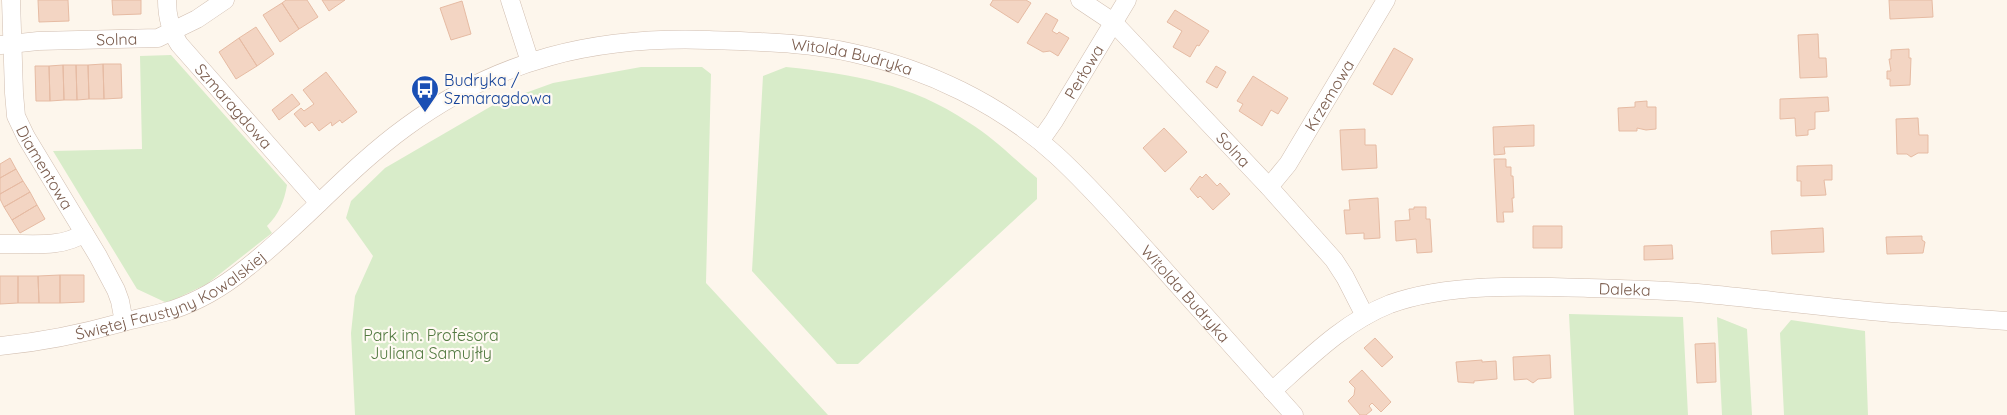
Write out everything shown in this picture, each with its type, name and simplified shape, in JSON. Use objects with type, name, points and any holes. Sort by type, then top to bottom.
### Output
[{"type":"street","name":"Diamentowa","points":[[10,0],[6,45],[16,116],[26,137],[116,290],[124,322]]},
{"type":"street","name":"Szmaragdowa","points":[[167,0],[167,14],[172,33],[186,52],[319,203]]},
{"type":"street","name":"Solna","points":[[6,45],[38,41],[155,38],[172,33],[225,0]]},
{"type":"street","points":[[510,0],[530,62]]},
{"type":"street","name":"Solna","points":[[1080,0],[1113,22],[1269,187],[1334,260],[1365,316]]},
{"type":"street","name":"Perłowa","points":[[1040,141],[1127,0]]},
{"type":"street","name":"Krzemowa","points":[[1269,187],[1288,164],[1386,0]]},
{"type":"street","name":"Witolda Budryka","points":[[319,203],[382,146],[425,114],[470,87],[530,62],[583,48],[620,41],[662,39],[734,41],[828,48],[884,61],[943,82],[987,105],[1040,141],[1088,185],[1294,415]]},
{"type":"street","name":"Świętej Faustyny Kowalskiej","points":[[0,346],[61,337],[124,322],[174,309],[210,293],[287,234],[319,203]]},
{"type":"street","points":[[0,244],[62,243],[75,239],[84,233]]},
{"type":"street","name":"Daleka","points":[[1272,391],[1331,339],[1365,316],[1388,305],[1431,293],[1460,290],[1555,287],[1706,293],[1891,313],[2007,320]]},
{"type":"green space","points":[[171,55],[287,185],[280,207],[275,217],[267,226],[272,233],[207,284],[167,303],[137,289],[53,151],[142,149],[140,56]]},
{"type":"green space","name":"Park im. Profesora Juliana Samujłły","points":[[641,67],[702,67],[711,74],[706,283],[828,415],[355,415],[351,333],[355,296],[373,256],[346,218],[351,201],[385,168],[495,104],[553,83]]},
{"type":"green space","points":[[786,67],[858,77],[925,98],[977,128],[995,141],[1037,178],[1037,199],[858,364],[837,364],[752,271],[763,76]]},
{"type":"green space","points":[[1569,314],[1683,317],[1688,415],[1574,415]]},
{"type":"green space","points":[[1717,317],[1747,329],[1752,415],[1722,415]]},
{"type":"green space","points":[[1791,320],[1865,331],[1868,415],[1784,415],[1780,333]]},
{"type":"building","points":[[38,0],[68,0],[69,21],[39,22]]},
{"type":"building","points":[[112,0],[141,0],[141,14],[113,15]]},
{"type":"building","points":[[286,0],[307,0],[318,17],[299,29],[282,3]]},
{"type":"building","points":[[322,0],[345,0],[329,11]]},
{"type":"building","points":[[993,0],[1026,0],[1031,3],[1018,23],[990,5]]},
{"type":"building","points":[[1889,0],[1932,0],[1933,17],[1890,19]]},
{"type":"building","points":[[462,1],[471,34],[451,40],[440,8]]},
{"type":"building","points":[[282,3],[299,29],[280,42],[263,15]]},
{"type":"building","points":[[1175,10],[1209,31],[1190,57],[1173,47],[1182,31],[1167,22]]},
{"type":"building","points":[[1046,13],[1058,20],[1052,31],[1057,34],[1059,32],[1069,38],[1058,56],[1050,51],[1043,52],[1027,43]]},
{"type":"building","points":[[256,27],[274,54],[257,66],[239,38]]},
{"type":"building","points":[[1818,34],[1819,58],[1826,58],[1827,77],[1800,78],[1798,35]]},
{"type":"building","points":[[239,38],[257,66],[236,79],[219,52]]},
{"type":"building","points":[[1394,48],[1413,59],[1392,95],[1373,84]]},
{"type":"building","points":[[1909,49],[1909,58],[1911,58],[1910,85],[1890,86],[1890,79],[1887,79],[1887,71],[1891,71],[1889,59],[1891,59],[1891,50]]},
{"type":"building","points":[[103,64],[104,99],[89,99],[88,65]]},
{"type":"building","points":[[103,64],[121,64],[122,98],[104,99]]},
{"type":"building","points":[[63,65],[64,100],[50,101],[49,66]]},
{"type":"building","points":[[63,65],[76,65],[77,100],[64,100]]},
{"type":"building","points":[[76,65],[88,65],[89,99],[77,100]]},
{"type":"building","points":[[35,66],[49,66],[50,101],[36,101]]},
{"type":"building","points":[[1216,66],[1226,72],[1217,88],[1206,82]]},
{"type":"building","points":[[326,72],[357,112],[342,123],[340,120],[332,126],[331,122],[319,131],[312,122],[305,127],[294,114],[301,108],[304,111],[314,104],[303,90]]},
{"type":"building","points":[[1253,76],[1288,98],[1278,114],[1271,110],[1262,126],[1239,111],[1243,104],[1237,101]]},
{"type":"building","points":[[292,94],[300,104],[279,120],[272,110]]},
{"type":"building","points":[[1828,97],[1829,111],[1815,112],[1815,129],[1808,130],[1808,135],[1796,136],[1795,118],[1780,119],[1780,99]]},
{"type":"building","points":[[1647,101],[1647,107],[1656,107],[1656,129],[1646,130],[1637,128],[1637,131],[1619,131],[1618,108],[1635,107],[1635,102]]},
{"type":"building","points":[[1918,118],[1919,135],[1928,135],[1928,153],[1918,153],[1911,157],[1907,154],[1897,154],[1896,119]]},
{"type":"building","points":[[1534,125],[1534,146],[1504,147],[1505,154],[1494,155],[1493,127]]},
{"type":"building","points":[[1164,128],[1187,152],[1165,172],[1143,148]]},
{"type":"building","points":[[1365,129],[1365,145],[1376,145],[1377,168],[1342,170],[1340,130]]},
{"type":"building","points":[[10,158],[16,169],[0,178],[0,164]]},
{"type":"building","points":[[1494,159],[1506,159],[1506,167],[1511,167],[1511,176],[1513,176],[1513,212],[1503,212],[1504,222],[1497,222]]},
{"type":"building","points":[[1832,165],[1832,180],[1824,180],[1826,195],[1801,196],[1801,181],[1797,181],[1797,166]]},
{"type":"building","points":[[16,169],[23,181],[0,194],[0,178]]},
{"type":"building","points":[[1206,174],[1217,186],[1220,183],[1230,194],[1213,210],[1200,196],[1198,198],[1190,189],[1200,176],[1202,178]]},
{"type":"building","points":[[23,181],[30,192],[4,207],[0,194]]},
{"type":"building","points":[[30,192],[37,205],[12,220],[4,207]]},
{"type":"building","points":[[1378,198],[1380,238],[1364,239],[1364,233],[1346,234],[1344,210],[1350,210],[1349,200]]},
{"type":"building","points":[[37,205],[45,219],[20,233],[12,220]]},
{"type":"building","points":[[1414,207],[1426,207],[1426,219],[1430,219],[1432,252],[1417,253],[1416,239],[1396,241],[1395,221],[1410,220],[1409,209],[1414,209]]},
{"type":"building","points":[[1533,226],[1562,226],[1562,248],[1533,248]]},
{"type":"building","points":[[1823,228],[1824,252],[1772,254],[1771,231]]},
{"type":"building","points":[[1922,236],[1922,240],[1925,242],[1923,253],[1887,254],[1886,237]]},
{"type":"building","points":[[1672,245],[1673,259],[1644,260],[1644,246]]},
{"type":"building","points":[[60,275],[84,275],[84,302],[60,303]]},
{"type":"building","points":[[60,275],[60,303],[39,303],[38,276]]},
{"type":"building","points":[[0,276],[18,276],[18,303],[0,304]]},
{"type":"building","points":[[18,276],[38,276],[39,303],[18,303]]},
{"type":"building","points":[[1375,338],[1393,357],[1382,367],[1364,348]]},
{"type":"building","points":[[1715,343],[1716,382],[1697,383],[1695,344]]},
{"type":"building","points":[[1550,355],[1551,378],[1538,379],[1533,383],[1527,379],[1514,380],[1513,357]]},
{"type":"building","points":[[1482,360],[1482,362],[1496,361],[1497,379],[1474,381],[1474,383],[1458,382],[1456,362]]},
{"type":"building","points":[[1362,370],[1391,402],[1381,412],[1372,403],[1369,406],[1372,410],[1366,415],[1360,415],[1348,401],[1354,395],[1355,388],[1349,382]]},
{"type":"place","name":"Budryka / Szmaragdowa","points":[[425,113]]}]
